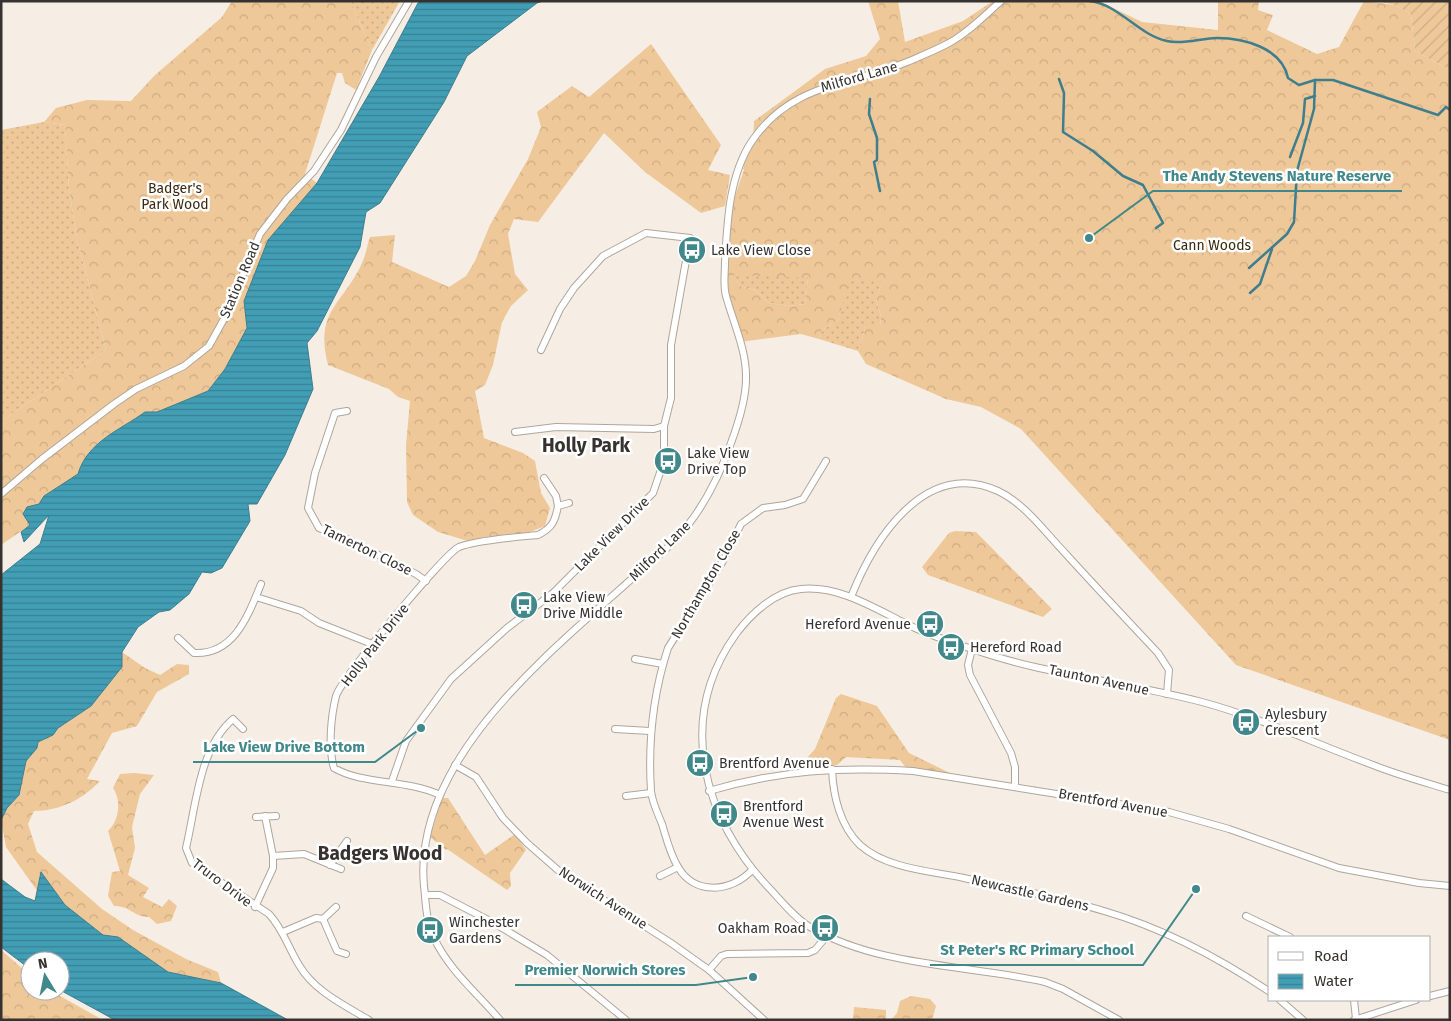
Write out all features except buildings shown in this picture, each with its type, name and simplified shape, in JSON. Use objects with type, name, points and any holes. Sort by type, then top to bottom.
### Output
[{"type":"street","name":"Station Road","points":[[1,494],[42,459],[114,404],[136,389],[184,366],[208,346],[225,317],[260,234],[287,199],[314,170],[341,130],[376,57],[409,1]]},
{"type":"street","name":"Milford Lane","points":[[500,1020],[462,980],[434,940],[428,922],[423,862],[428,834],[440,795],[455,765],[471,740],[514,688],[555,648],[675,540],[696,515],[731,445],[746,379],[743,357],[724,291],[726,239],[731,199],[741,162],[752,140],[775,116],[814,90],[903,64],[951,42],[1001,1]]},
{"type":"street","points":[[514,432],[556,427],[654,428],[664,426],[671,398],[670,345],[690,238],[646,233],[603,256],[574,288],[560,309],[541,350]]},
{"type":"street","name":"Tamerton Close","points":[[347,411],[335,413],[315,473],[308,508],[319,528],[349,540],[426,581]]},
{"type":"street","name":"Lake View Drive","points":[[392,781],[406,741],[451,679],[507,628],[553,593],[654,493],[664,462],[664,426]]},
{"type":"street","name":"Northampton Close","points":[[752,870],[726,887],[707,889],[692,882],[678,867],[651,793],[650,731],[668,648],[723,561],[741,524],[763,508],[785,505],[803,499],[826,461]]},
{"type":"street","points":[[544,478],[556,496],[558,506],[569,503]]},
{"type":"street","points":[[851,597],[860,575],[877,547],[902,513],[921,496],[944,486],[962,483],[981,486],[999,492],[1033,518],[1158,653],[1169,670],[1167,694]]},
{"type":"street","name":"Holly Park Drive","points":[[440,795],[413,785],[346,774],[334,768],[330,753],[336,695],[372,644],[458,547],[538,535],[549,529],[555,521],[558,506]]},
{"type":"street","points":[[178,638],[194,653],[214,652],[224,646],[241,627],[261,584]]},
{"type":"street","name":"Taunton Avenue","points":[[1119,1020],[1063,989],[1045,982],[912,961],[857,948],[826,937],[808,926],[752,870],[729,835],[709,791],[703,751],[707,697],[715,670],[740,629],[757,610],[787,593],[802,589],[839,593],[918,630],[972,649],[1062,672],[1167,694],[1251,717],[1374,766],[1450,790]]},
{"type":"street","points":[[256,597],[301,611],[319,623],[372,644]]},
{"type":"street","points":[[972,649],[968,665],[970,675],[1011,753],[1015,767],[1015,786]]},
{"type":"street","points":[[635,659],[663,664]]},
{"type":"street","name":"Truro Drive","points":[[243,730],[233,719],[222,728],[205,764],[186,848],[192,863],[255,907],[269,914],[283,932],[300,967],[326,995],[369,1020]]},
{"type":"street","points":[[615,729],[650,731]]},
{"type":"street","name":"Norwich Avenue","points":[[455,765],[476,777],[503,818],[527,843],[559,871],[672,943],[709,970],[764,1020]]},
{"type":"street","name":"Brentford Avenue","points":[[709,791],[748,780],[802,771],[832,769],[913,771],[1169,812],[1229,829],[1339,868],[1419,883],[1450,886]]},
{"type":"street","name":"Newcastle Gardens","points":[[832,769],[835,800],[846,825],[860,845],[882,858],[916,869],[1061,899],[1106,911],[1195,948],[1241,973],[1268,991]]},
{"type":"street","points":[[626,796],[651,793]]},
{"type":"street","points":[[255,907],[273,868],[273,856],[265,816]]},
{"type":"street","points":[[256,817],[276,816]]},
{"type":"street","points":[[330,865],[347,841]]},
{"type":"street","points":[[273,856],[304,854],[341,869]]},
{"type":"street","points":[[660,876],[678,867]]},
{"type":"street","points":[[425,895],[440,895],[494,923],[547,955],[626,1020]]},
{"type":"street","points":[[283,932],[316,918],[323,919],[336,908]]},
{"type":"street","points":[[1246,916],[1288,936]]},
{"type":"street","points":[[323,919],[337,951],[346,954]]},
{"type":"street","points":[[709,970],[720,956],[727,954],[808,952],[815,950],[826,937]]},
{"type":"street","points":[[1431,996],[1450,991]]},
{"type":"street","points":[[1281,1001],[1303,1020]]},
{"type":"street","points":[[1354,1001],[1355,1019],[1413,1001]]},
{"type":"green space","name":"Badger's Park Wood","points":[[232,1],[350,1],[372,50],[356,90],[345,83],[342,73],[337,73],[305,174],[317,183],[268,240],[244,301],[247,328],[225,369],[208,391],[157,412],[145,412],[105,438],[88,453],[78,474],[44,496],[30,525],[1,545],[1,421],[106,350],[77,239],[69,189],[65,125],[44,122],[56,108],[87,100],[131,101],[154,76],[222,17]]},
{"type":"green space","points":[[350,1],[400,1],[372,50]]},
{"type":"green space","name":"Cann Woods","points":[[868,1],[898,1],[905,42],[963,21],[993,1],[1099,1],[1142,22],[1218,30],[1218,1],[1259,1],[1258,10],[1273,15],[1267,30],[1317,54],[1339,47],[1364,1],[1395,5],[1411,14],[1415,51],[1450,70],[1450,740],[1236,665],[1021,429],[981,407],[946,399],[866,364],[858,351],[866,326],[880,326],[881,317],[876,299],[882,282],[850,280],[838,320],[822,330],[819,339],[801,334],[740,342],[726,291],[730,210],[744,170],[753,135],[754,121],[825,69],[866,56],[880,39]],"holes":[[[732,275],[808,278],[805,304],[789,306],[769,303],[755,290],[740,286]]]},
{"type":"green space","points":[[1377,1],[1450,1],[1450,70],[1415,51],[1411,14],[1395,5]]},
{"type":"green space","points":[[651,44],[721,145],[708,170],[730,175],[725,206],[701,213],[645,172],[604,133],[538,222],[514,219],[508,234],[515,274],[528,290],[511,306],[502,322],[493,365],[485,385],[475,391],[484,438],[523,453],[535,461],[541,493],[550,508],[545,526],[530,532],[468,541],[438,532],[413,515],[407,502],[406,445],[410,401],[398,397],[389,389],[328,365],[325,332],[328,320],[333,309],[355,277],[365,257],[370,237],[395,235],[392,262],[449,287],[466,276],[475,261],[490,225],[528,159],[541,127],[537,112],[572,86],[589,97]]},
{"type":"green space","points":[[44,122],[65,125],[69,189],[77,239],[106,350],[1,421],[1,130]]},
{"type":"green space","points":[[810,262],[805,304],[789,306],[769,303],[755,290],[740,286],[726,268]]},
{"type":"green space","points":[[889,263],[876,299],[881,317],[880,326],[866,326],[858,351],[819,339],[822,330],[838,320],[852,268]]},
{"type":"green space","points":[[955,531],[976,532],[1052,609],[1043,617],[928,575],[922,567],[949,533]]},
{"type":"green space","points":[[122,652],[145,668],[160,675],[177,664],[189,665],[189,674],[157,692],[137,726],[112,733],[87,779],[100,781],[70,803],[53,809],[34,811],[28,824],[37,852],[102,909],[133,930],[186,959],[218,972],[221,983],[168,972],[118,937],[103,935],[65,905],[41,873],[38,892],[6,847],[1,820],[7,808],[19,795],[26,761],[37,748],[38,742],[53,735],[58,728],[91,706],[122,667]]},
{"type":"green space","points":[[841,694],[877,706],[909,753],[952,774],[906,768],[900,760],[846,757],[837,765],[798,768],[815,749],[836,698]]},
{"type":"green space","points":[[120,774],[154,775],[140,794],[132,827],[135,848],[128,875],[149,888],[143,897],[162,907],[169,899],[177,906],[171,921],[157,924],[149,917],[144,917],[120,906],[114,906],[108,896],[112,872],[120,871],[108,831],[115,822],[118,811],[118,799],[113,788]]},
{"type":"green space","points":[[442,798],[448,798],[485,855],[515,834],[526,850],[510,873],[511,886],[507,890],[446,850],[430,837]]},
{"type":"green space","points":[[1,950],[20,966],[20,1001],[69,1001],[103,1020],[3,1020],[1,1018]]},
{"type":"green space","points":[[911,996],[930,999],[936,1006],[932,1020],[891,1020],[897,1013],[900,1001]]},
{"type":"green space","points":[[854,1007],[886,1010],[886,1020],[853,1020]]},
{"type":"water","points":[[423,1],[543,1],[537,3],[467,56],[444,102],[380,203],[366,212],[360,247],[317,331],[307,343],[313,389],[285,455],[257,504],[248,504],[250,521],[222,568],[211,573],[202,572],[189,594],[170,610],[159,612],[138,627],[122,652],[122,667],[91,706],[58,728],[53,735],[38,742],[37,748],[26,761],[19,795],[7,808],[1,820],[1,575],[40,544],[49,515],[24,542],[21,532],[30,525],[23,514],[27,507],[39,504],[44,496],[78,474],[82,463],[89,453],[115,431],[145,412],[157,412],[208,391],[225,369],[247,328],[244,301],[268,240],[317,183],[379,77],[418,3]]},
{"type":"water","points":[[41,872],[65,905],[103,935],[118,937],[168,972],[221,983],[288,1020],[115,1020],[70,995],[70,951],[20,951],[20,961],[1,947],[1,879],[25,897],[35,901]]},
{"type":"waterway","points":[[1089,1],[1100,3],[1110,8],[1147,33],[1167,41],[1179,42],[1228,38],[1250,43],[1270,52],[1278,59],[1288,78],[1299,85],[1315,80],[1333,80],[1438,115],[1446,107],[1450,110]]},
{"type":"waterway","points":[[1059,79],[1064,93],[1063,132],[1093,151],[1123,176],[1143,185],[1163,223],[1156,228]]},
{"type":"waterway","points":[[1249,268],[1287,234],[1294,222],[1297,171],[1314,109],[1315,80]]},
{"type":"waterway","points":[[1290,157],[1303,123],[1305,99],[1315,96]]},
{"type":"waterway","points":[[870,99],[869,114],[877,138],[877,160],[874,162],[880,191]]},
{"type":"waterway","points":[[1250,293],[1260,284],[1272,249]]},
{"type":"place","name":"The Andy Stevens Nature Reserve","points":[[1089,238]]},
{"type":"place","name":"Lake View Close","points":[[692,250]]},
{"type":"place","name":"Lake View Drive Top","points":[[668,461]]},
{"type":"place","name":"Lake View Drive Middle","points":[[524,605]]},
{"type":"place","name":"Hereford Avenue","points":[[930,624]]},
{"type":"place","name":"Hereford Road","points":[[951,647]]},
{"type":"place","name":"Aylesbury Crescent","points":[[1246,722]]},
{"type":"place","name":"Lake View Drive Bottom","points":[[421,728]]},
{"type":"place","name":"Brentford Avenue","points":[[700,763]]},
{"type":"place","name":"Brentford Avenue West","points":[[724,814]]},
{"type":"place","name":"St Peter's RC Primary School","points":[[1196,889]]},
{"type":"place","name":"Oakham Road","points":[[825,928]]},
{"type":"place","name":"Winchester Gardens","points":[[430,930]]},
{"type":"place","name":"Premier Norwich Stores","points":[[753,977]]},
{"type":"district","name":"Holly Park","points":[[586,445]]},
{"type":"district","name":"Badgers Wood","points":[[380,853]]}]
